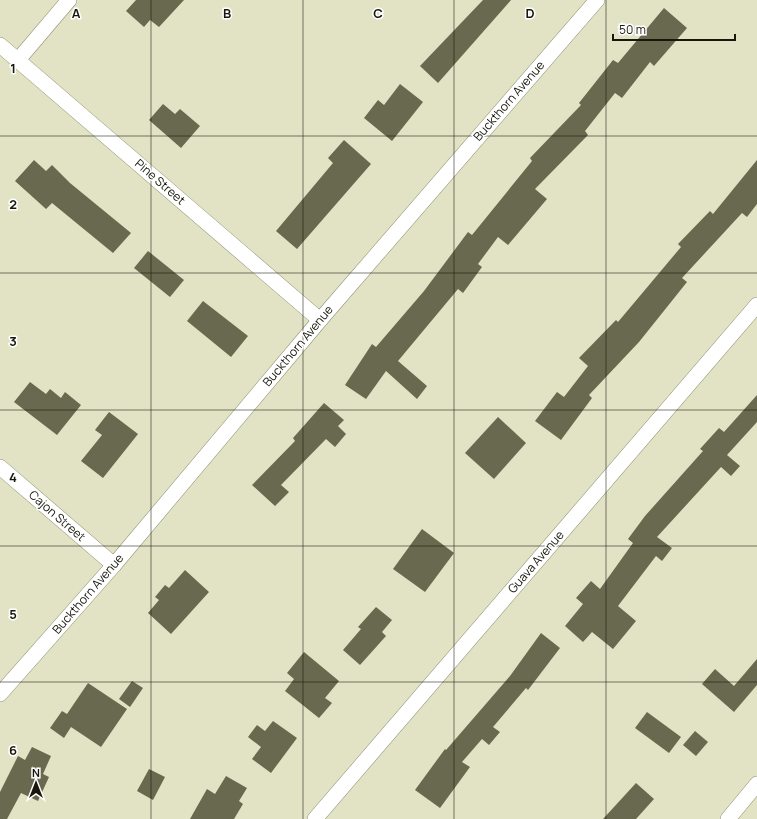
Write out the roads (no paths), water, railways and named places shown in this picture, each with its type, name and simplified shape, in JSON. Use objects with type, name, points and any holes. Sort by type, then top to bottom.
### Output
[{"type":"street","points":[[18,60],[69,0]]},
{"type":"street","name":"Buckthorn Avenue","points":[[0,694],[114,566],[320,320],[597,0]]},
{"type":"street","name":"Pine Street","points":[[0,45],[320,320]]},
{"type":"street","name":"Guava Avenue","points":[[315,819],[757,305]]},
{"type":"street","name":"Cajon Street","points":[[0,467],[114,566]]},
{"type":"street","points":[[728,819],[757,784]]}]
